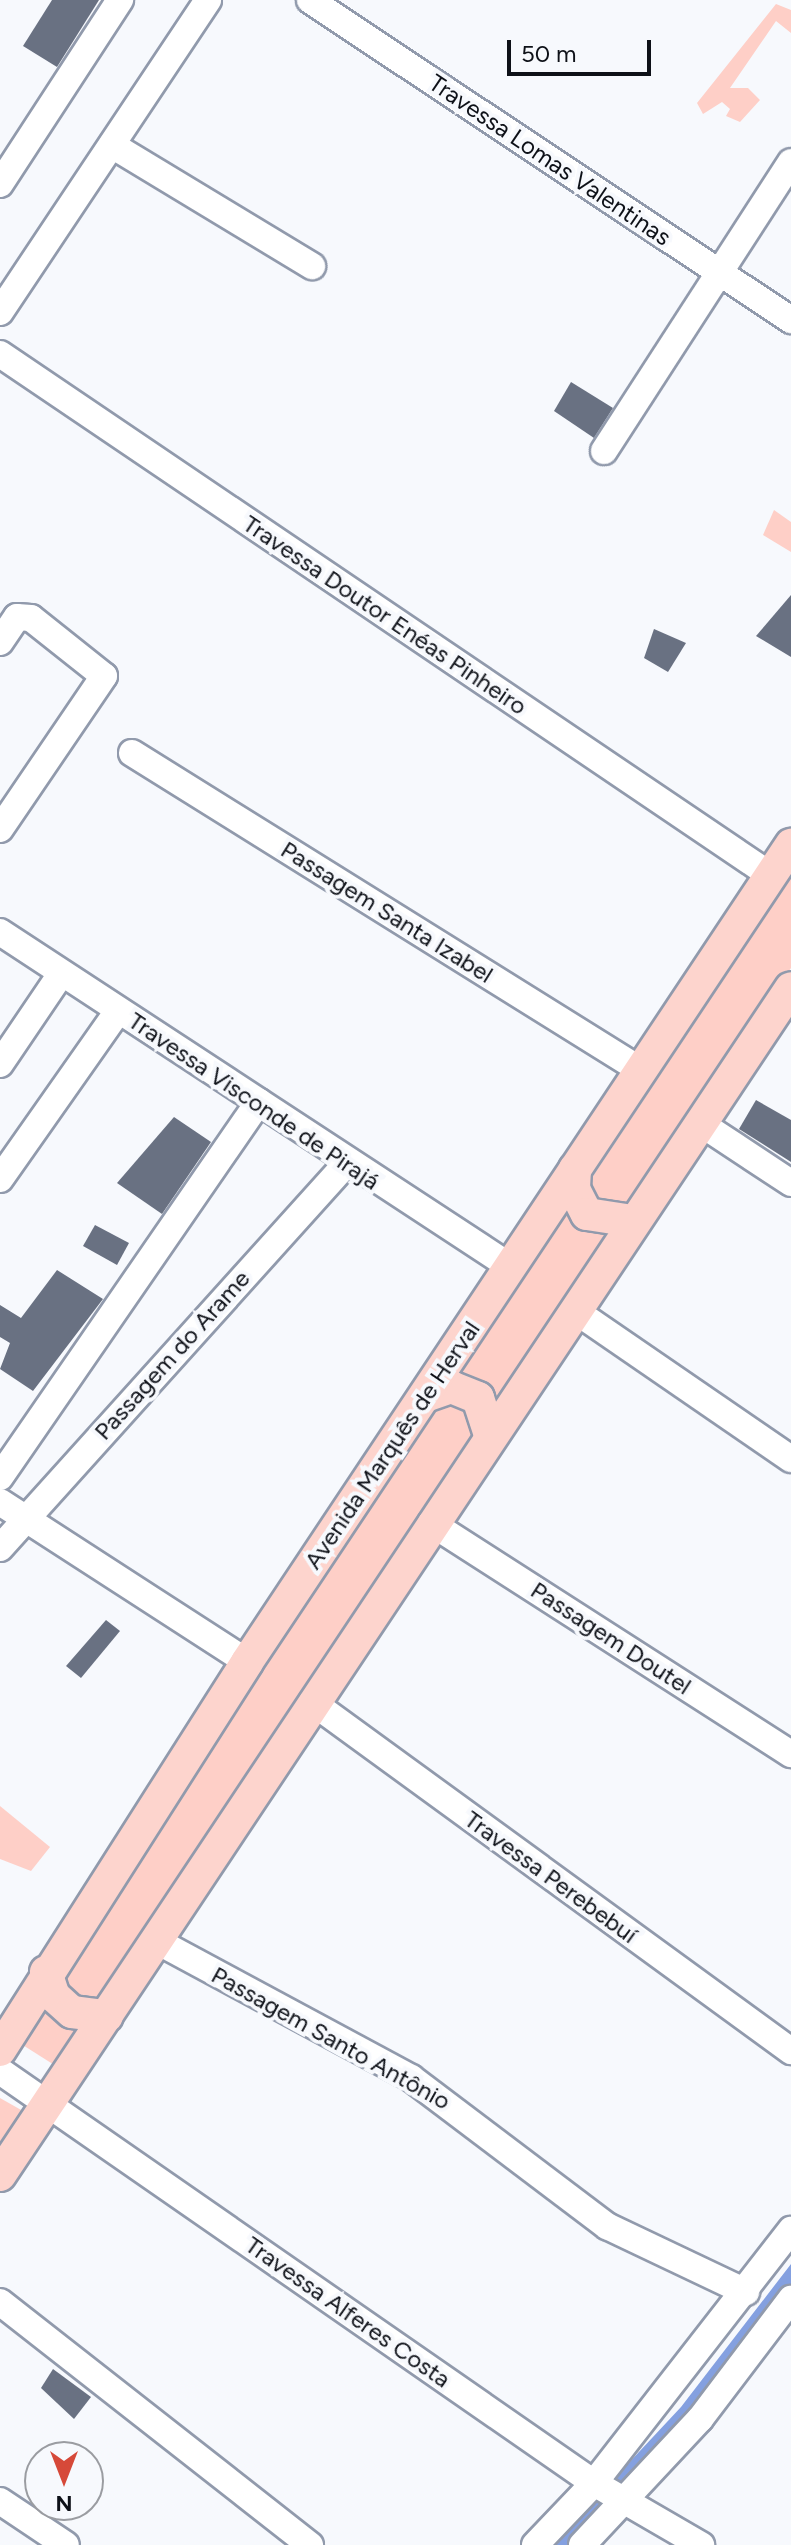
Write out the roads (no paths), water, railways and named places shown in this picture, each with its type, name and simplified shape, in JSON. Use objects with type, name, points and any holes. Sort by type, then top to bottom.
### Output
[{"type":"main road","name":"Avenida Marquês de Herval","points":[[0,2050],[46,1972],[247,1662],[791,845]]},
{"type":"main road","points":[[0,2175],[490,1434],[791,988]]},
{"type":"main road","points":[[575,1169],[574,1189],[587,1214],[632,1221]]},
{"type":"main road","points":[[425,1396],[451,1387],[478,1398],[490,1434]]},
{"type":"main road","points":[[46,1972],[54,1996],[72,2012],[107,2016]]},
{"type":"street","points":[[0,184],[120,0]]},
{"type":"street","points":[[0,312],[208,0]]},
{"type":"street","name":"Travessa Lomas Valentinas","points":[[310,0],[791,320]]},
{"type":"street","points":[[112,145],[312,266]]},
{"type":"street","points":[[604,451],[791,162]]},
{"type":"street","name":"Travessa Doutor Enéas Pinheiro","points":[[0,354],[770,875]]},
{"type":"street","points":[[0,642],[17,617],[31,618],[104,676],[0,829]]},
{"type":"street","name":"Passagem Santa Izabel","points":[[132,753],[642,1071]]},
{"type":"street","name":"Travessa Visconde de Pirajá","points":[[0,932],[259,1102],[346,1164],[511,1267]]},
{"type":"street","points":[[0,1064],[61,974]]},
{"type":"street","points":[[0,1179],[118,1011]]},
{"type":"street","points":[[0,1477],[259,1102]]},
{"type":"street","points":[[700,1123],[791,1183]]},
{"type":"street","name":"Passagem do Arame","points":[[0,1548],[346,1164]]},
{"type":"street","points":[[574,1310],[791,1459]]},
{"type":"street","points":[[0,1502],[247,1662]]},
{"type":"street","name":"Passagem Doutel","points":[[431,1523],[791,1754]]},
{"type":"street","name":"Travessa Perebebuí","points":[[312,1702],[791,2051]]},
{"type":"street","name":"Passagem Santo Antônio","points":[[155,1940],[411,2078],[607,2226],[746,2292]]},
{"type":"street","name":"Travessa Alferes Costa","points":[[0,2071],[594,2483],[701,2545]]},
{"type":"street","points":[[535,2545],[594,2483],[746,2292],[791,2230]]},
{"type":"street","points":[[0,2302],[310,2545]]},
{"type":"street","points":[[606,2545],[632,2503],[786,2315]]},
{"type":"street","points":[[0,2501],[66,2545]]},
{"type":"street","points":[[582,2545],[632,2503]]},
{"type":"water","points":[[791,2264],[791,2292],[734,2371],[573,2545],[552,2545],[681,2407]]}]
